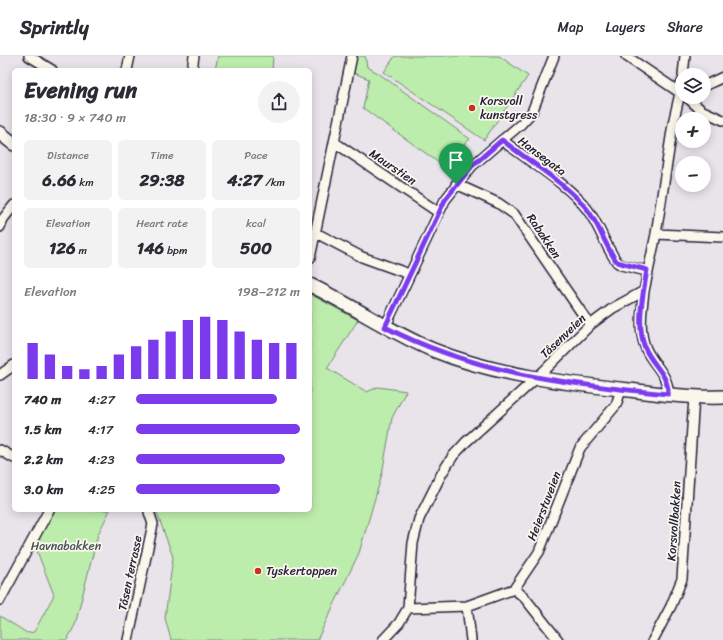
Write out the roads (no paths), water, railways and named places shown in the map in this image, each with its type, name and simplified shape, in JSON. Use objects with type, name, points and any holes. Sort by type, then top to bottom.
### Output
[{"type":"main road","points":[[0,133],[12,142]]},
{"type":"main road","points":[[312,286],[385,327],[426,347],[457,358],[536,378],[621,390],[694,397],[723,397]]},
{"type":"street","points":[[29,56],[49,68]]},
{"type":"street","points":[[127,68],[130,56]]},
{"type":"street","points":[[192,68],[194,56]]},
{"type":"street","points":[[312,250],[352,56]]},
{"type":"street","points":[[385,327],[438,212],[456,184],[475,162],[502,140],[532,112],[554,56]]},
{"type":"street","points":[[626,56],[675,89]]},
{"type":"street","points":[[684,68],[685,56]]},
{"type":"street","points":[[711,83],[723,77]]},
{"type":"street","points":[[668,394],[666,379],[645,347],[641,329],[647,270],[656,234],[677,104]]},
{"type":"street","points":[[695,104],[701,110],[723,120]]},
{"type":"street","name":"Hansegata","points":[[502,140],[560,184],[586,208],[599,227],[617,262],[647,270]]},
{"type":"street","name":"Maurstien","points":[[334,142],[438,212]]},
{"type":"street","name":"Rabakken","points":[[456,184],[498,203],[514,214],[590,325]]},
{"type":"street","points":[[0,227],[3,219],[12,208]]},
{"type":"street","points":[[316,233],[362,258],[409,274]]},
{"type":"street","points":[[656,234],[723,237]]},
{"type":"street","name":"Tåsenveien","points":[[383,640],[399,622],[408,608],[413,543],[419,519],[442,473],[453,456],[590,325],[613,308],[644,291]]},
{"type":"street","points":[[0,375],[12,366]]},
{"type":"street","name":"Heierstuveien","points":[[514,588],[539,552],[580,448],[616,405],[621,390]]},
{"type":"street","name":"Korsvollbakken","points":[[653,640],[671,606],[682,579],[694,397]]},
{"type":"street","points":[[1,452],[12,457]]},
{"type":"street","points":[[0,600],[49,512]]},
{"type":"street","name":"Tåsen terrasse","points":[[128,640],[153,524],[149,512]]},
{"type":"street","points":[[408,608],[468,606],[514,588],[524,597],[558,640]]},
{"type":"street","points":[[468,606],[471,640]]},
{"type":"place","name":"Korsvoll kunstgress","points":[[472,108]]},
{"type":"place","name":"Tyskertoppen","points":[[258,571]]},
{"type":"park label","name":"Havnabakken","points":[[66,546]]}]
